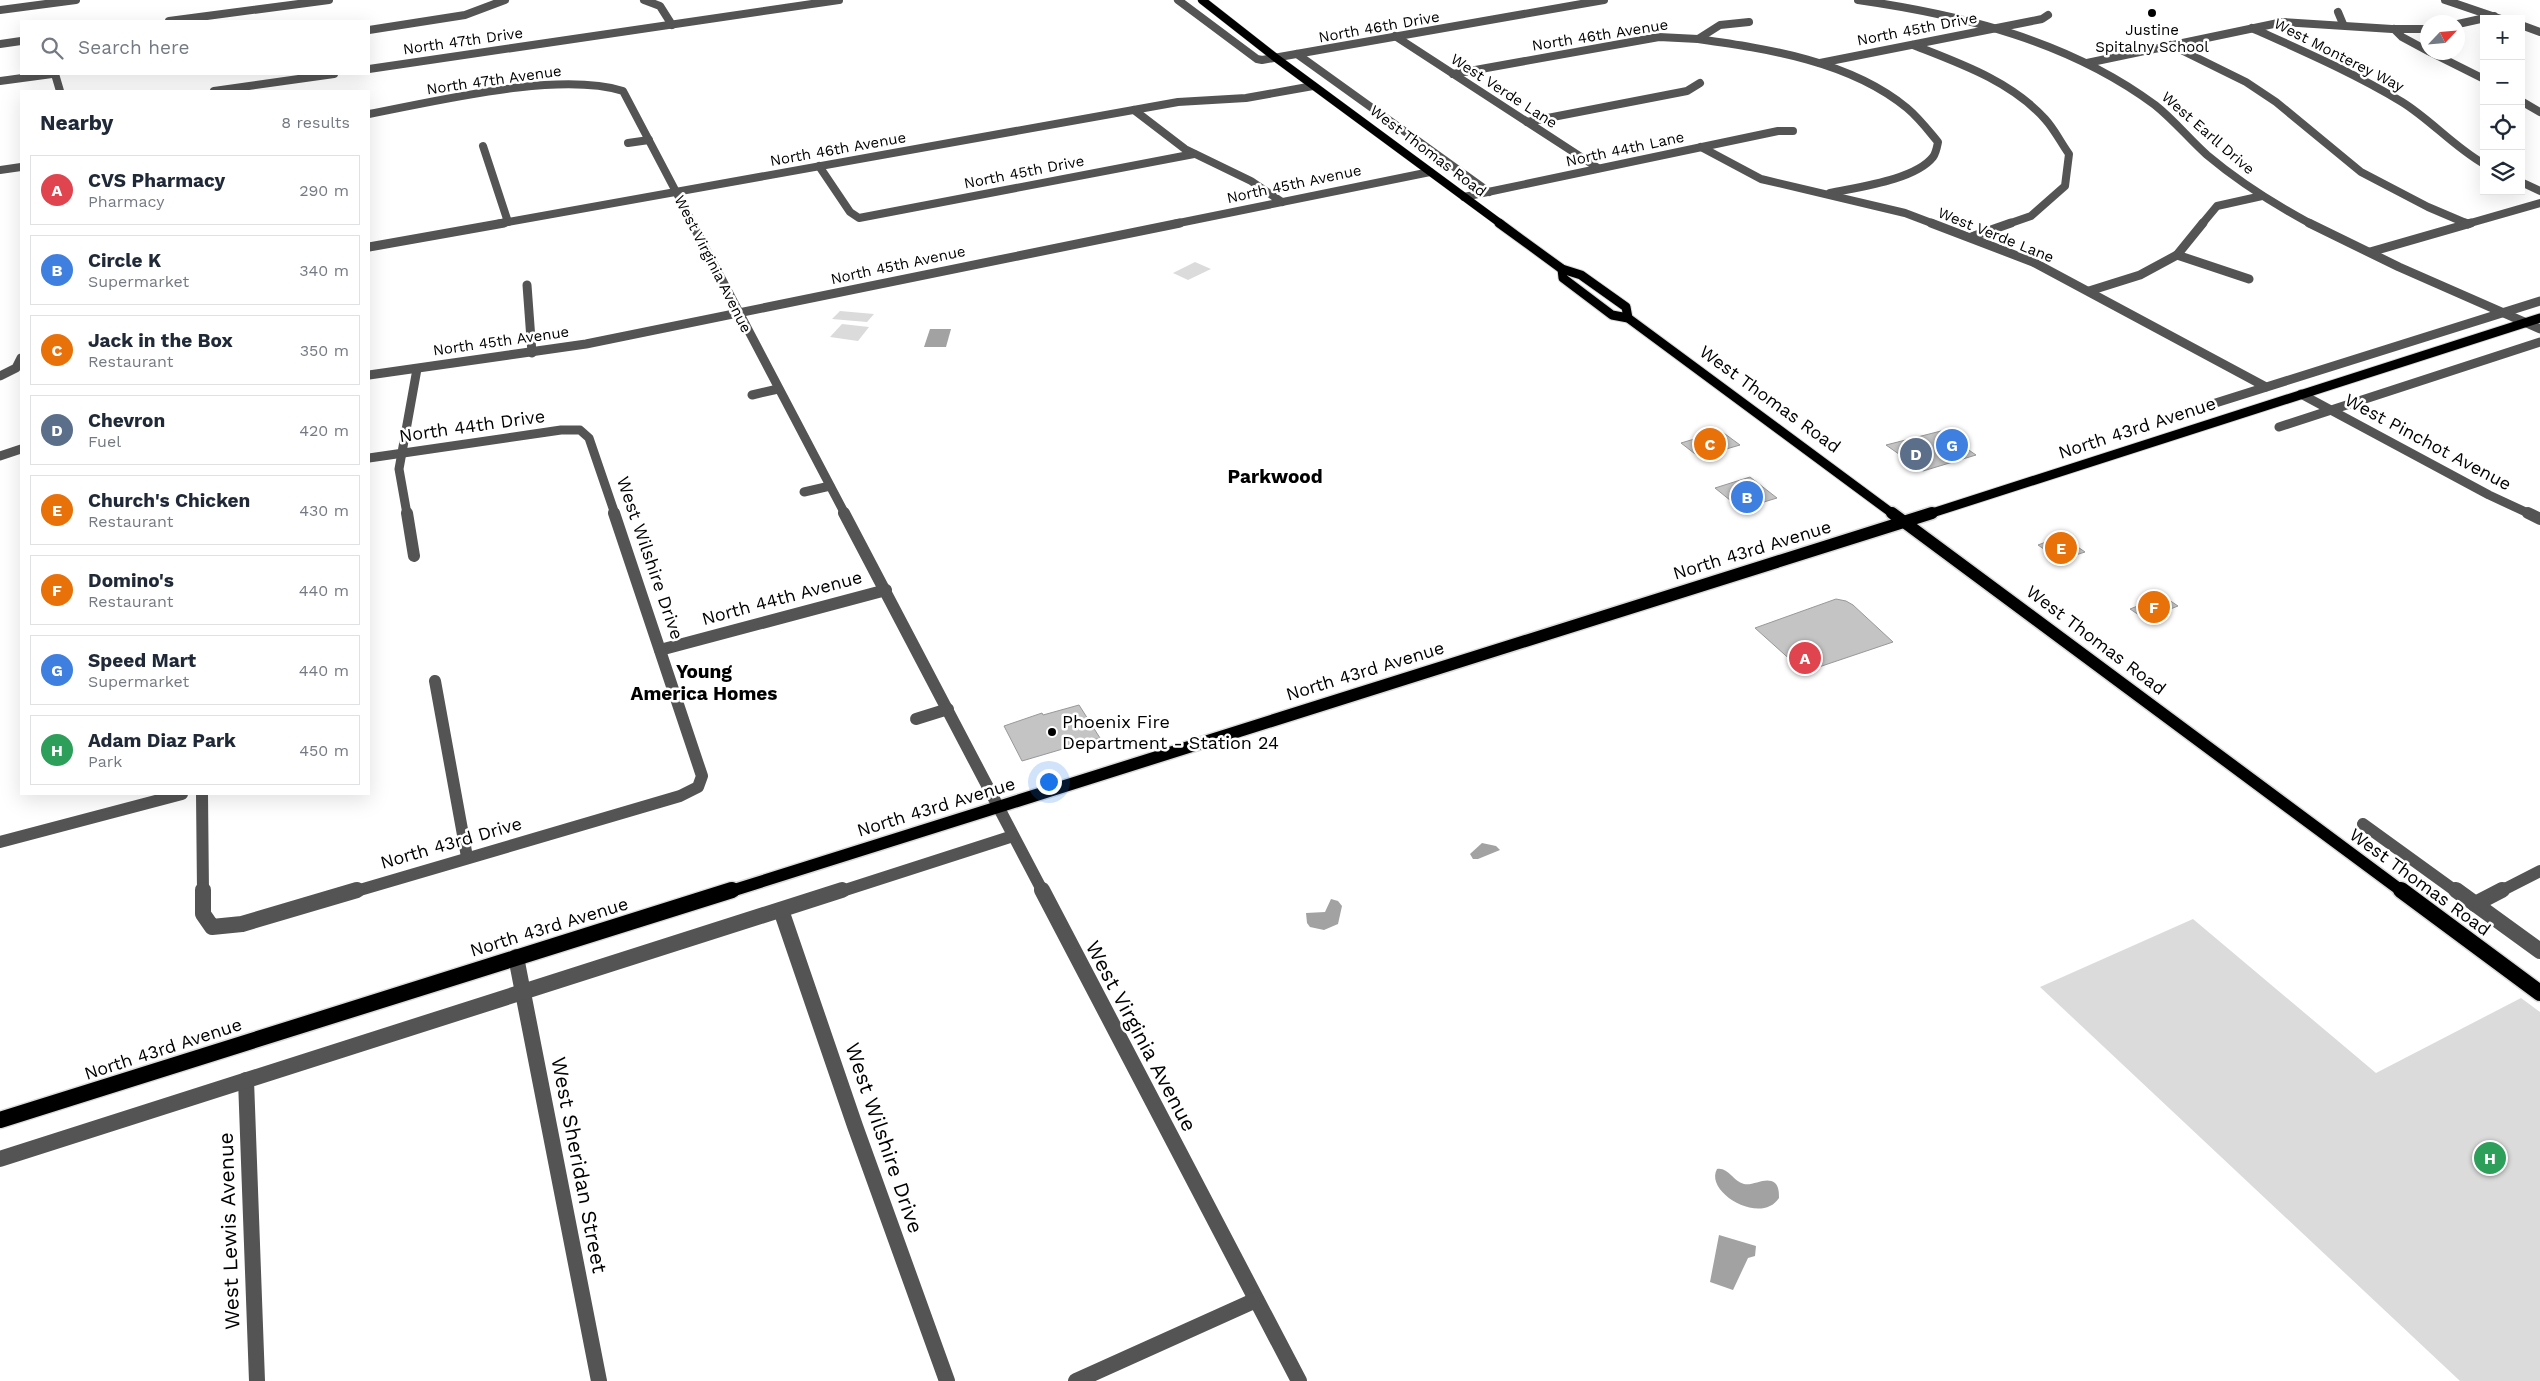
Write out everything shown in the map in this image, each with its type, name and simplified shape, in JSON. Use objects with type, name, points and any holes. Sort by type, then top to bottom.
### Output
[{"type":"main road","name":"West Thomas Road","points":[[1202,0],[1313,86],[1562,269],[1581,275],[1626,307],[1628,318]]},
{"type":"main road","name":"West Thomas Road","points":[[1562,269],[1563,278],[1607,311],[1628,318],[2540,993]]},
{"type":"main road","name":"North 43rd Avenue","points":[[0,1120],[1906,522],[2540,318]]},
{"type":"street","points":[[0,10],[76,0]]},
{"type":"street","points":[[177,20],[329,0]]},
{"type":"street","points":[[370,30],[452,18],[504,0]]},
{"type":"street","points":[[644,0],[660,6],[672,25]]},
{"type":"street","name":"North 47th Drive","points":[[370,69],[559,37],[672,25],[839,0]]},
{"type":"street","points":[[1178,0],[1257,59],[1276,58]]},
{"type":"street","name":"North 46th Drive","points":[[1276,58],[1604,0]]},
{"type":"street","name":"West Earll Drive","points":[[1858,0],[1907,3],[2000,28],[2087,63],[2154,104],[2229,173],[2262,196],[2370,252],[2540,330]]},
{"type":"street","points":[[2445,0],[2491,15]]},
{"type":"street","points":[[2338,12],[2342,24]]},
{"type":"street","name":"North 45th Drive","points":[[1820,63],[2000,28],[2042,19],[2048,15]]},
{"type":"street","points":[[2465,22],[2480,19]]},
{"type":"street","points":[[1698,39],[1720,26],[1749,22]]},
{"type":"street","points":[[2087,63],[2283,22],[2420,29]]},
{"type":"street","points":[[2525,26],[2540,32]]},
{"type":"street","name":"West Monterey Way","points":[[2251,28],[2338,66],[2404,103],[2470,156],[2480,162]]},
{"type":"street","points":[[2394,29],[2402,37],[2420,47]]},
{"type":"street","name":"West Verde Lane","points":[[1395,36],[1598,168]]},
{"type":"street","name":"North 46th Avenue","points":[[1453,74],[1659,37],[1698,39],[1762,49],[1820,63],[1896,99],[1920,120],[1938,142],[1934,156],[1915,170],[1882,182],[1827,194]]},
{"type":"street","points":[[0,44],[20,41]]},
{"type":"street","points":[[1873,44],[1884,50]]},
{"type":"street","points":[[1913,45],[1985,76],[2009,91],[2043,117],[2069,154],[2064,186],[2031,216],[1971,237]]},
{"type":"street","points":[[2171,45],[2246,82],[2276,102],[2362,172],[2428,207],[2468,224]]},
{"type":"street","name":"West Thomas Road","points":[[1297,54],[1490,192]]},
{"type":"street","points":[[2446,60],[2480,77]]},
{"type":"street","points":[[2475,74],[2480,74]]},
{"type":"street","points":[[0,81],[46,75]]},
{"type":"street","points":[[54,75],[60,90]]},
{"type":"street","points":[[221,90],[327,75]]},
{"type":"street","name":"North 47th Avenue","points":[[370,114],[558,84],[612,83]]},
{"type":"street","name":"West Virginia Avenue","points":[[612,83],[623,91],[676,191],[737,312],[886,590],[1299,1381]]},
{"type":"street","points":[[1527,122],[1687,91],[1700,84]]},
{"type":"street","name":"North 46th Avenue","points":[[370,247],[1185,101],[1246,98],[1313,86]]},
{"type":"street","points":[[2525,103],[2540,112]]},
{"type":"street","points":[[1134,110],[1161,135],[1194,154],[1258,185],[1282,202]]},
{"type":"street","name":"North 44th Lane","points":[[1464,197],[1778,131],[1793,131]]},
{"type":"street","points":[[628,143],[649,140]]},
{"type":"street","points":[[483,146],[508,222]]},
{"type":"street","name":"West Verde Lane","points":[[1701,147],[1762,179],[1791,188],[1827,194],[1905,213],[2033,262],[2266,387]]},
{"type":"street","name":"North 45th Drive","points":[[819,166],[850,212],[859,218],[1194,154]]},
{"type":"street","points":[[0,170],[20,167]]},
{"type":"street","name":"North 45th Avenue","points":[[370,375],[532,353],[1430,172]]},
{"type":"street","points":[[2525,184],[2540,191]]},
{"type":"street","points":[[2090,291],[2140,274],[2177,255],[2217,206],[2262,196]]},
{"type":"street","points":[[2370,252],[2540,204]]},
{"type":"street","points":[[2177,255],[2249,279]]},
{"type":"street","points":[[527,285],[532,353]]},
{"type":"street","name":"North 43rd Avenue","points":[[2206,406],[2540,300]]},
{"type":"street","points":[[2279,427],[2540,342]]},
{"type":"street","points":[[0,376],[15,370],[20,364]]},
{"type":"street","points":[[414,556],[399,469],[418,369]]},
{"type":"street","points":[[752,394],[778,389]]},
{"type":"street","name":"West Pinchot Avenue","points":[[2301,394],[2488,495],[2540,519]]},
{"type":"street","name":"North 44th Drive","points":[[370,458],[561,430],[580,430]]},
{"type":"street","name":"West Wilshire Drive","points":[[580,430],[589,438],[702,776],[698,787]]},
{"type":"street","points":[[0,456],[20,449]]},
{"type":"street","points":[[804,492],[830,486]]},
{"type":"street","name":"North 44th Avenue","points":[[660,650],[886,590]]},
{"type":"street","points":[[434,681],[467,858]]},
{"type":"street","points":[[916,719],[948,710]]},
{"type":"street","name":"North 43rd Drive","points":[[202,795],[203,914],[212,928],[242,924],[680,796],[698,787]]},
{"type":"street","points":[[0,842],[178,795]]},
{"type":"street","name":"West Thomas Road","points":[[2363,824],[2540,951]]},
{"type":"street","points":[[0,1159],[1013,836]]},
{"type":"street","points":[[2475,904],[2540,871]]},
{"type":"street","name":"West Wilshire Drive","points":[[781,910],[855,1126],[947,1381]]},
{"type":"street","name":"West Sheridan Street","points":[[516,957],[599,1381]]},
{"type":"street","name":"West Lewis Avenue","points":[[246,1080],[257,1381]]},
{"type":"street","points":[[1076,1381],[1256,1300]]},
{"type":"shaded area","points":[[1195,262],[1211,269],[1188,280],[1173,273]]},
{"type":"shaded area","points":[[840,311],[874,314],[867,322],[832,319]]},
{"type":"shaded area","points":[[842,324],[869,327],[858,341],[830,337]]},
{"type":"shaded area","points":[[930,329],[951,329],[946,347],[924,347]]},
{"type":"shaded area","points":[[1482,843],[1496,846],[1500,850],[1478,859],[1473,859],[1470,854]]},
{"type":"shaded area","points":[[1331,899],[1338,901],[1342,906],[1338,924],[1324,930],[1310,927],[1307,923],[1306,913],[1325,912]]},
{"type":"shaded area","points":[[2193,919],[2376,1073],[2521,998],[2540,1012],[2540,1381],[2460,1381],[2040,987]]},
{"type":"shaded area","points":[[1717,1169],[1724,1170],[1744,1184],[1771,1181],[1777,1186],[1779,1198],[1771,1206],[1760,1209],[1736,1203],[1726,1196],[1719,1187],[1715,1178]]},
{"type":"shaded area","points":[[1719,1235],[1756,1246],[1755,1256],[1748,1258],[1733,1290],[1710,1282]]},
{"type":"building","points":[[1721,431],[1740,445],[1699,457],[1681,443]]},
{"type":"building","points":[[1941,431],[1976,455],[1923,471],[1886,445]]},
{"type":"building","points":[[1750,477],[1777,498],[1741,509],[1715,488]]},
{"type":"building","points":[[2062,536],[2085,552],[2060,560],[2038,545]]},
{"type":"building","points":[[2163,596],[2178,606],[2145,619],[2130,609]]},
{"type":"building","points":[[1836,599],[1853,605],[1893,642],[1804,672],[1755,628]]},
{"type":"building","name":"Phoenix Fire Department - Station 24","points":[[1079,705],[1100,738],[1022,761],[1004,726],[1042,713],[1043,715]]},
{"type":"place","name":"Justine Spitalny School","points":[[2152,13]]},
{"type":"place","name":"Jack in the Box","points":[[1710,444]]},
{"type":"place","name":"Speed Mart","points":[[1952,445]]},
{"type":"place","name":"Chevron","points":[[1916,454]]},
{"type":"place","name":"Circle K","points":[[1747,497]]},
{"type":"place","name":"Church's Chicken","points":[[2061,548]]},
{"type":"place","name":"Domino's","points":[[2154,607]]},
{"type":"place","name":"CVS Pharmacy","points":[[1805,658]]},
{"type":"place","name":"Phoenix Fire Department - Station 24","points":[[1052,732]]},
{"type":"place","name":"Adam Diaz Park","points":[[2490,1158]]},
{"type":"district","name":"Parkwood","points":[[1275,476]]},
{"type":"district","name":"Young America Homes","points":[[704,682]]}]
